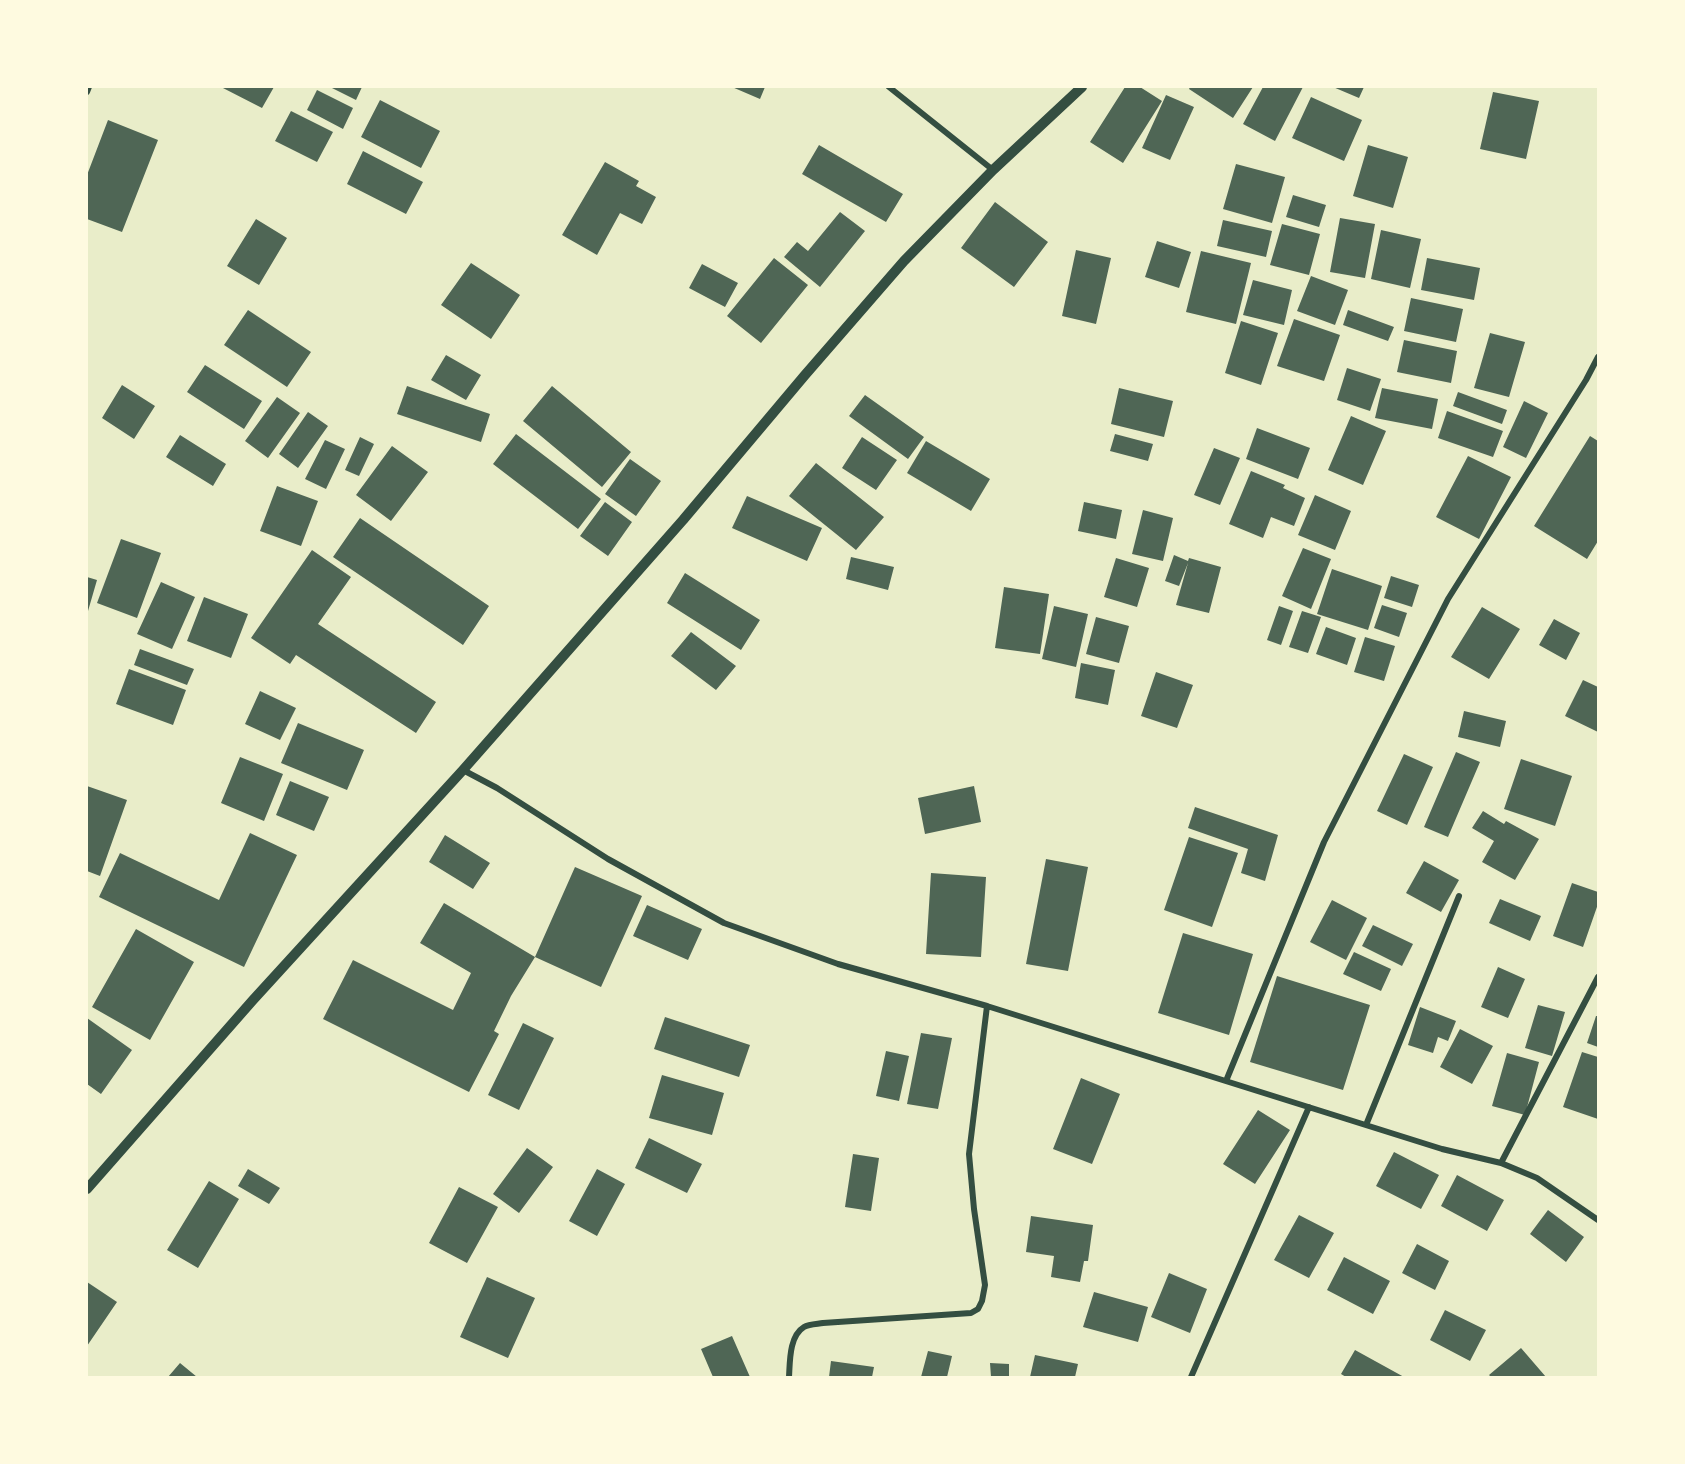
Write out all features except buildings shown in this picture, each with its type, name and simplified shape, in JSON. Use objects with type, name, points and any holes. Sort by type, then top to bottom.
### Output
[{"type":"street","points":[[87,92],[89,87]]},
{"type":"street","points":[[889,87],[993,170]]},
{"type":"street","points":[[87,1189],[253,1000],[463,770],[683,520],[904,261],[993,170],[1082,87]]},
{"type":"street","points":[[1226,1081],[1324,842],[1448,599],[1586,380],[1598,357]]},
{"type":"street","points":[[463,770],[497,788],[608,859],[724,923],[838,964],[987,1006],[1442,1149],[1501,1163],[1537,1178],[1598,1220]]},
{"type":"street","points":[[1366,1125],[1459,896]]},
{"type":"street","points":[[1501,1163],[1598,977]]},
{"type":"street","points":[[789,1377],[795,1336],[804,1327],[823,1323],[971,1313],[978,1309],[985,1285],[969,1154],[987,1006]]},
{"type":"street","points":[[1191,1377],[1310,1107]]}]
